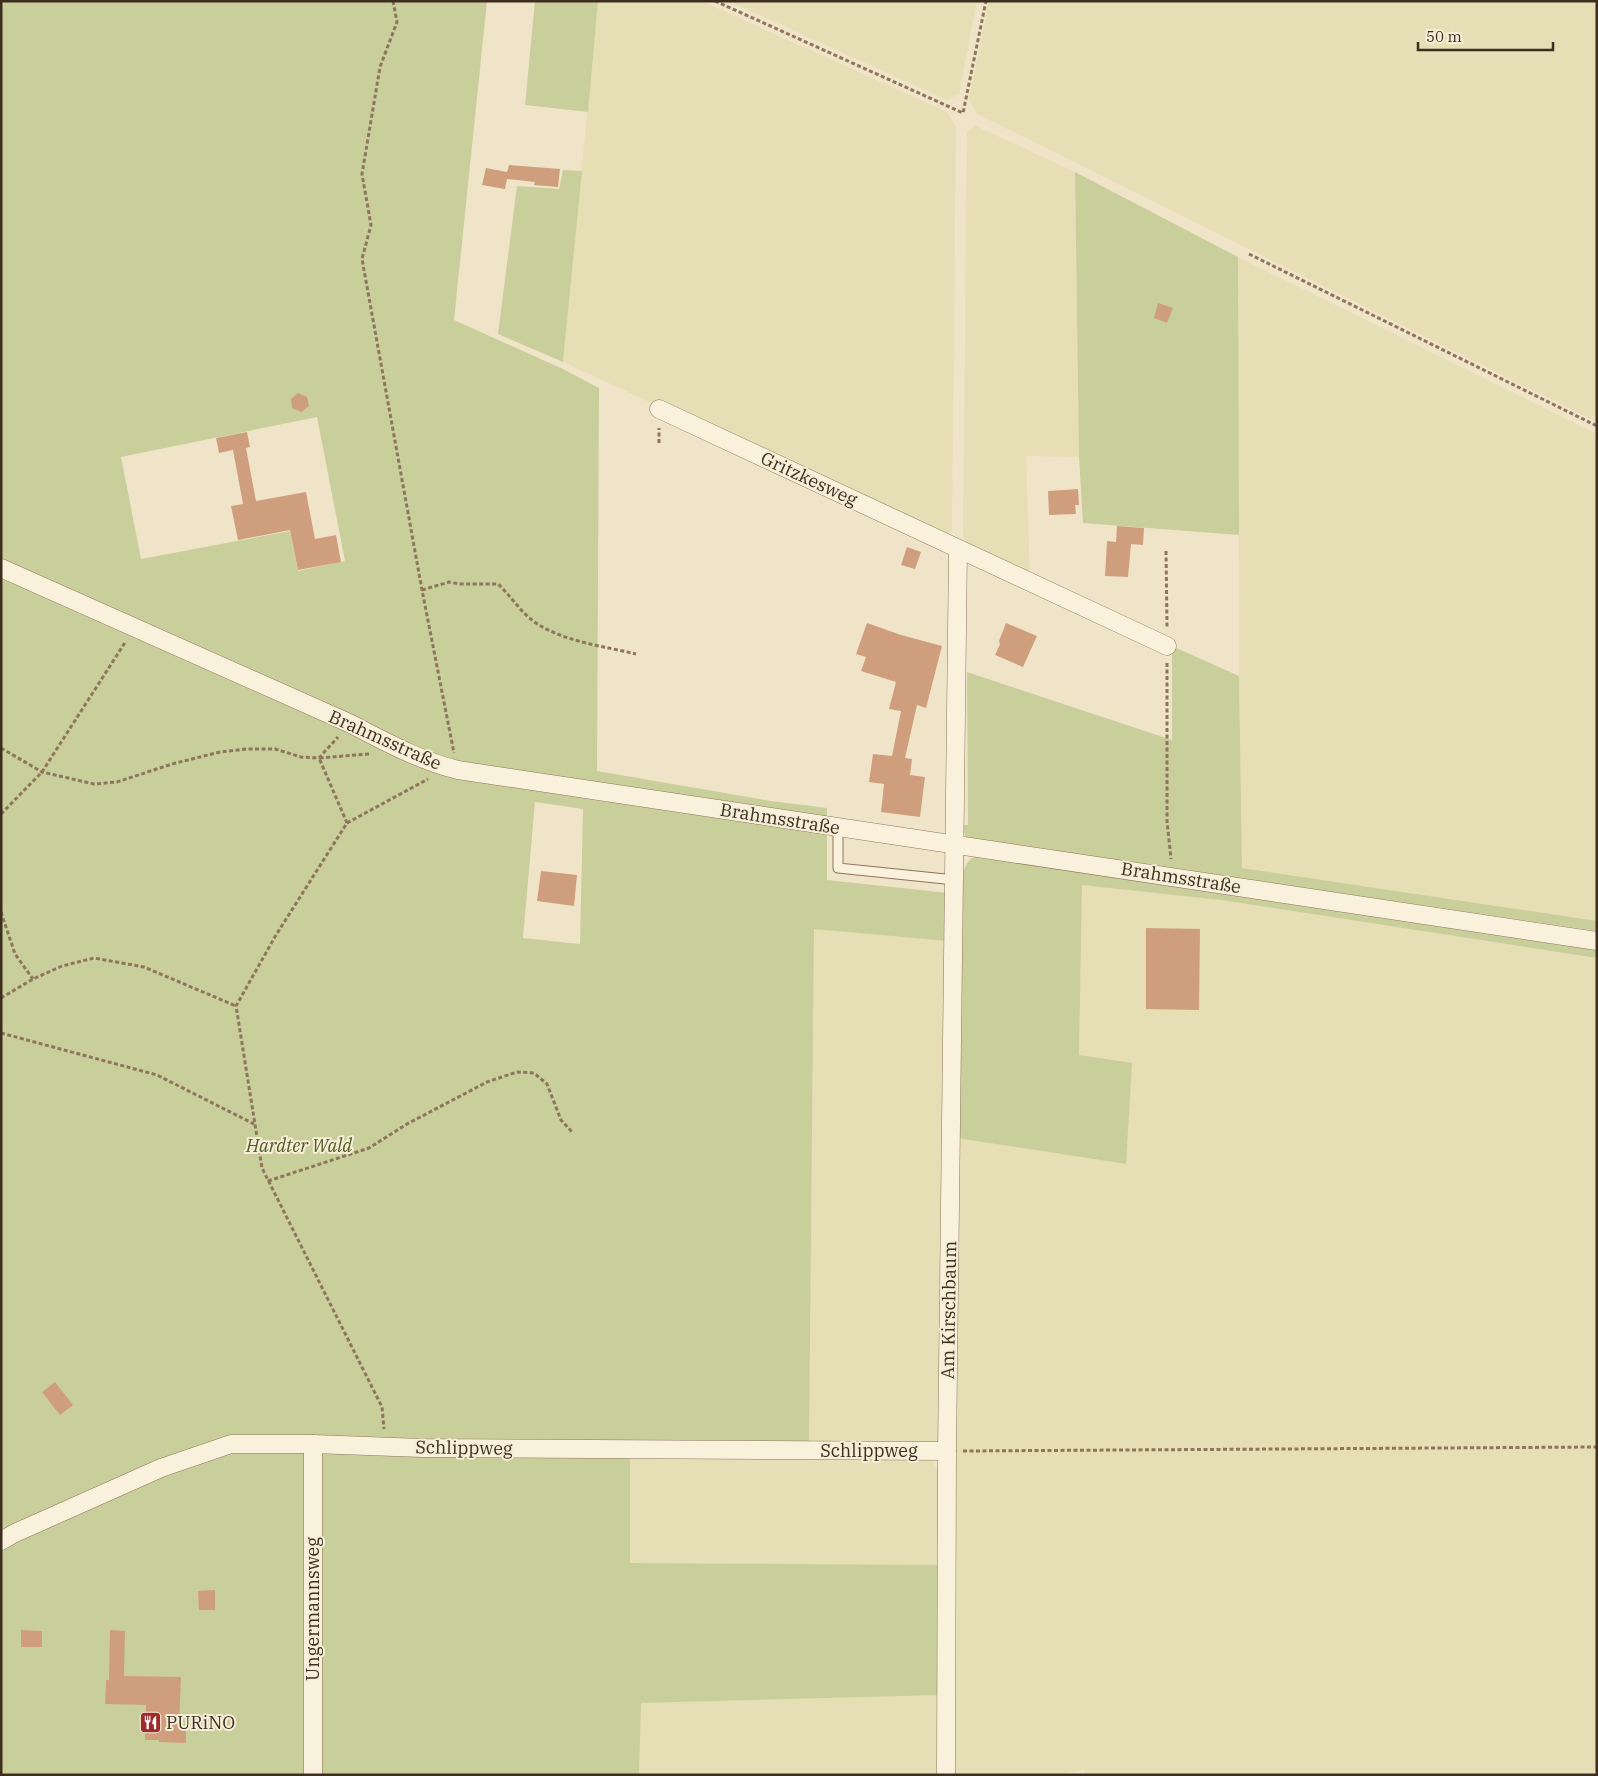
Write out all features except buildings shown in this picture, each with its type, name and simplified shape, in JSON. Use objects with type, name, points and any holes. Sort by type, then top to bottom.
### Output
[{"type":"street","name":"Gritzkesweg","points":[[659,409],[1167,646]]},
{"type":"street","points":[[956,845],[958,550]]},
{"type":"street","name":"Brahmsstraße","points":[[1,568],[398,747],[452,769],[1597,941]]},
{"type":"street","name":"Am Kirschbaum","points":[[946,1775],[956,845]]},
{"type":"street","name":"Schlippweg","points":[[1,1541],[161,1468],[231,1444],[948,1451]]},
{"type":"street","name":"Ungermannsweg","points":[[313,1775],[314,1444]]},
{"type":"lane","points":[[838,827],[838,868],[955,880]]},
{"type":"path","points":[[385,1447],[382,1407],[262,1168],[236,1006],[276,935],[347,823],[429,778],[452,769],[422,590],[362,258],[371,225],[362,174],[380,67],[398,22],[393,1]]},
{"type":"path","points":[[715,1],[963,113],[986,1]]},
{"type":"path","points":[[1249,254],[1597,426]]},
{"type":"path","points":[[1166,550],[1168,821],[1173,877]]},
{"type":"path","points":[[422,590],[449,582],[459,584],[498,584],[536,622],[561,636],[636,654]]},
{"type":"path","points":[[1,814],[42,772],[135,628]]},
{"type":"path","points":[[319,758],[349,724]]},
{"type":"path","points":[[1,748],[42,772],[94,784],[116,782],[172,764],[220,752],[247,749],[275,749],[301,756],[319,758],[369,754],[376,757]]},
{"type":"path","points":[[319,758],[347,823]]},
{"type":"path","points":[[420,775],[429,778]]},
{"type":"path","points":[[1,912],[15,954],[33,979]]},
{"type":"path","points":[[1,998],[33,979],[62,966],[94,958],[144,968],[236,1006]]},
{"type":"path","points":[[1,1033],[157,1075],[254,1124]]},
{"type":"path","points":[[268,1181],[369,1148],[406,1124],[487,1082],[517,1072],[534,1074],[547,1084],[561,1120],[573,1133]]},
{"type":"path","points":[[948,1451],[1597,1447]]},
{"type":"shaded area","points":[[598,1],[702,1],[947,112],[956,127],[952,531],[941,537],[563,362]]},
{"type":"shaded area","points":[[728,1],[977,1],[959,94],[947,100]]},
{"type":"shaded area","points":[[989,1],[1597,1],[1597,422],[977,114],[969,99]]},
{"type":"shaded area","points":[[976,126],[1075,172],[1079,457],[1026,456],[1030,578],[972,551],[963,536],[967,132]]},
{"type":"shaded area","points":[[1238,257],[1597,434],[1597,921],[1242,869],[1239,676]]},
{"type":"shaded area","points":[[1082,884],[1221,900],[1597,958],[1597,1775],[1085,1775],[1084,1770],[1054,1775],[951,1775],[957,1138],[1126,1164],[1079,1055]]},
{"type":"shaded area","points":[[814,928],[948,941],[942,1438],[934,1445],[809,1444]]},
{"type":"shaded area","points":[[630,1454],[931,1460],[942,1475],[941,1565],[630,1563]]},
{"type":"shaded area","points":[[940,1695],[939,1775],[639,1775],[640,1703]]},
{"type":"green space","name":"Hardter Wald","points":[[1,1],[487,1],[454,320],[563,369],[599,388],[597,771],[771,801],[827,808],[827,880],[948,893],[948,941],[814,929],[809,1444],[630,1454],[630,1563],[941,1565],[940,1695],[641,1703],[639,1775],[1,1775]],"holes":[[[317,417],[345,561],[298,571],[290,531],[141,559],[121,457]],[[535,802],[583,809],[580,944],[523,938]]]},
{"type":"green space","points":[[535,1],[598,1],[588,112],[525,105]]},
{"type":"green space","points":[[563,170],[582,171],[563,362],[498,334],[517,186],[559,189]]},
{"type":"green space","points":[[1075,172],[1238,257],[1239,535],[1083,523],[1079,457]]},
{"type":"green space","points":[[1172,646],[1239,676],[1242,868],[1597,921],[1597,931],[966,838],[962,825],[968,825],[967,672],[1172,740]]},
{"type":"green space","points":[[979,856],[1597,947],[1597,958],[1221,900],[1082,885],[1079,1055],[1132,1063],[1126,1164],[957,1138],[962,881],[968,862]]},
{"type":"place","name":"PURiNO","points":[[150,1723]]}]
